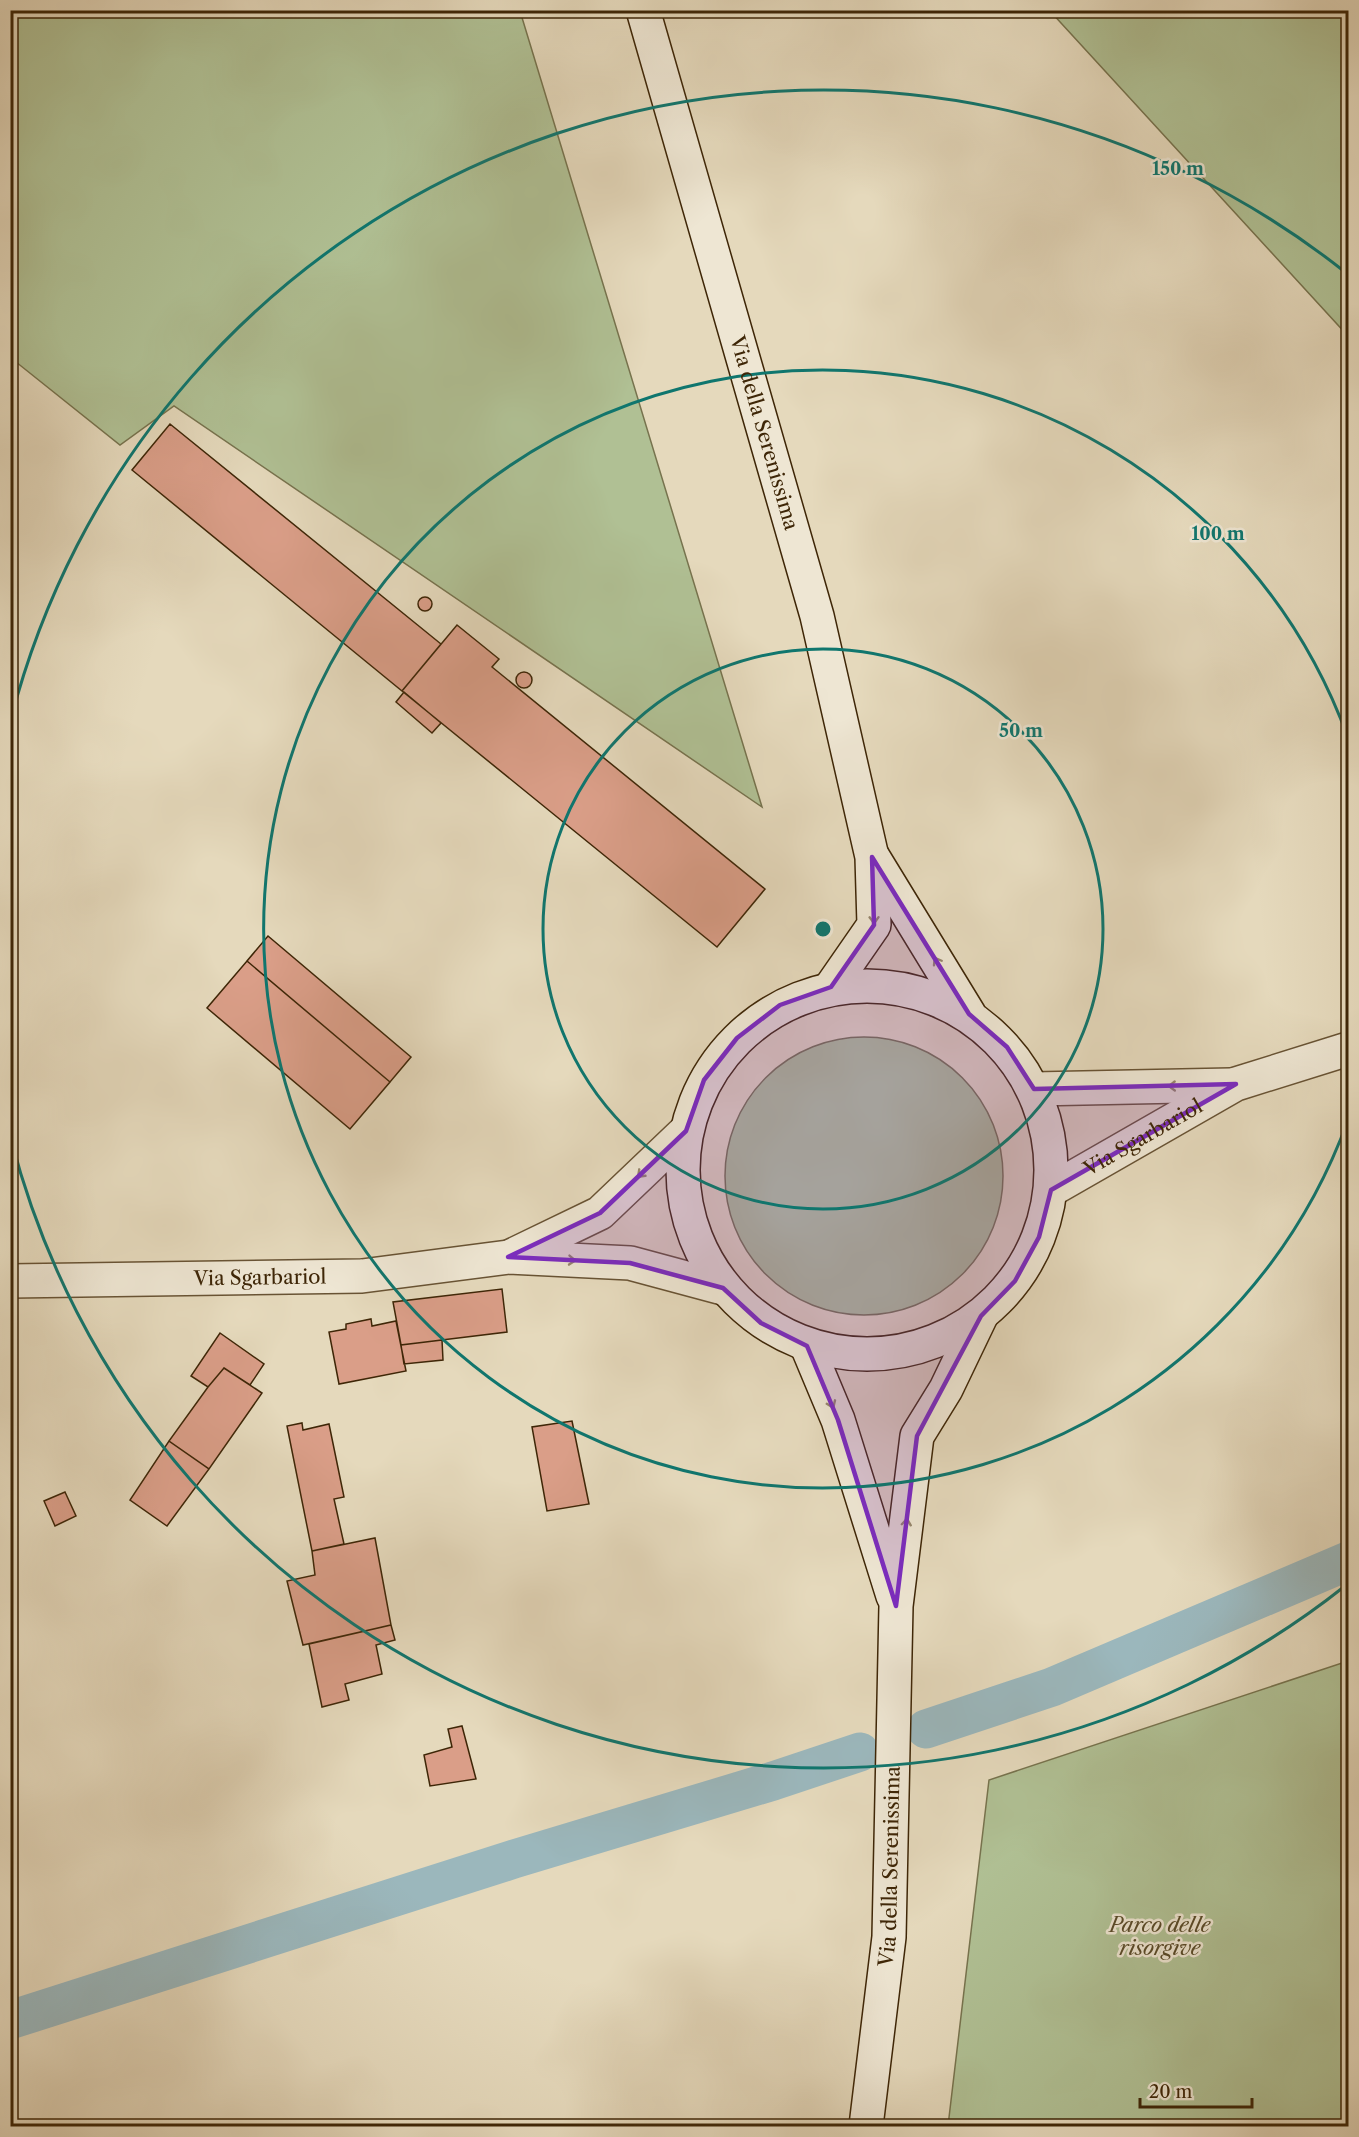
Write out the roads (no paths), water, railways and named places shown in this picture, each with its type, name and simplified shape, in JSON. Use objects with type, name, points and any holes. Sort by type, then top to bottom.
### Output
[{"type":"main road","name":"Via della Serenissima","points":[[643,10],[818,616],[872,856],[874,925],[831,987]]},
{"type":"main road","name":"Via della Serenissima","points":[[872,856],[969,1014]]},
{"type":"main road","points":[[878,984],[926,993],[969,1014],[1006,1047],[1034,1089],[1049,1138],[1051,1190],[1039,1238],[1015,1281],[981,1316],[927,1345],[867,1356],[807,1346],[761,1323],[723,1288],[695,1240],[682,1186],[686,1131],[704,1080],[737,1038],[780,1005],[831,987],[878,984]]},
{"type":"main road","name":"Via Sgarbariol","points":[[1051,1190],[1236,1084],[1348,1049]]},
{"type":"main road","name":"Via Sgarbariol","points":[[1034,1089],[1236,1084]]},
{"type":"main road","name":"Via Sgarbariol","points":[[508,1257],[600,1213],[686,1131]]},
{"type":"main road","name":"Via Sgarbariol","points":[[10,1281],[362,1276],[508,1257],[630,1263],[723,1288]]},
{"type":"main road","name":"Via della Serenissima","points":[[866,2127],[889,1937],[896,1606],[917,1436],[946,1389],[981,1316]]},
{"type":"main road","name":"Via della Serenissima","points":[[807,1346],[838,1420],[896,1606]]},
{"type":"waterway","points":[[926,1729],[1052,1687],[1348,1561]]},
{"type":"waterway","points":[[10,2020],[514,1859],[773,1781],[860,1752]]},
{"type":"park label","name":"Parco delle risorgive","points":[[1160,1936]]}]
